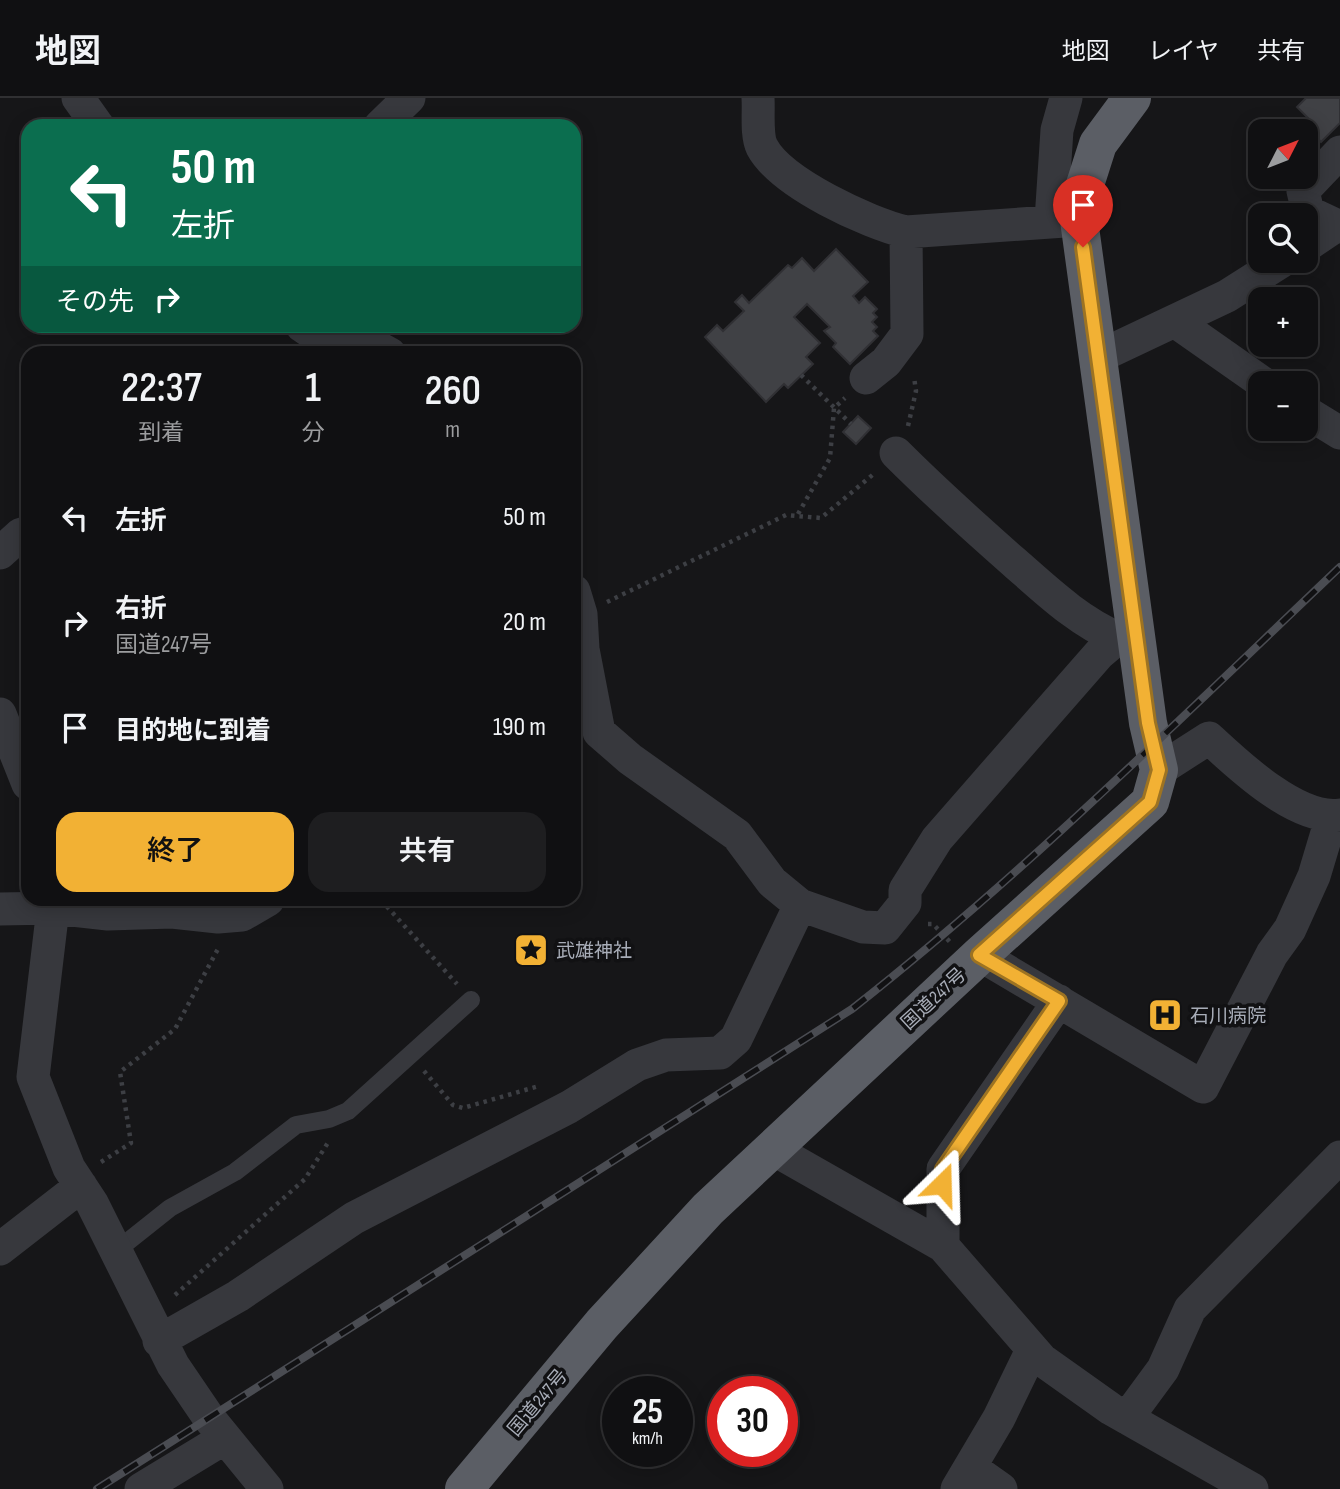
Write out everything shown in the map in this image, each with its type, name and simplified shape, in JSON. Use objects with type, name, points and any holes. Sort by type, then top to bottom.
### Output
[{"type":"highway","points":[[1132,98],[1098,144],[1083,191],[1065,220],[1098,357],[1127,636],[1159,770]]},
{"type":"highway","name":"国道247号","points":[[464,1489],[602,1325],[708,1209],[979,955],[1150,802],[1159,770]]},
{"type":"street","points":[[78,98],[93,119]]},
{"type":"street","points":[[387,119],[409,98]]},
{"type":"street","points":[[758,98],[761,146],[793,179],[857,215],[906,232],[1065,220],[1057,130],[1066,98]]},
{"type":"street","points":[[1338,226],[1308,212],[1303,191],[1340,152]]},
{"type":"street","points":[[1318,238],[1338,226]]},
{"type":"street","points":[[866,379],[886,362],[907,334],[906,232]]},
{"type":"street","points":[[1098,357],[1176,322],[1227,296],[1263,273]]},
{"type":"street","points":[[1176,322],[1248,372]]},
{"type":"street","points":[[323,334],[363,346]]},
{"type":"street","points":[[1318,419],[1340,433]]},
{"type":"street","points":[[896,453],[951,507],[1090,626],[1127,636]]},
{"type":"street","points":[[0,553],[21,534]]},
{"type":"street","points":[[581,634],[587,737],[630,759],[737,835],[772,882],[800,905],[863,927],[885,928],[905,903],[905,890],[937,839],[1099,654],[1127,636]]},
{"type":"street","points":[[0,714],[21,766]]},
{"type":"street","points":[[979,955],[1203,1087],[1272,954],[1290,929],[1314,876],[1336,816],[1304,807],[1274,791],[1254,778],[1209,738],[1159,770]]},
{"type":"street","points":[[159,1341],[238,1296],[354,1218],[569,1107],[637,1065],[666,1055],[720,1053],[736,1039],[800,905]]},
{"type":"street","points":[[0,909],[32,906]]},
{"type":"street","points":[[54,906],[33,1077],[69,1168],[90,1175]]},
{"type":"street","points":[[65,906],[108,914],[172,912],[218,917],[255,907]]},
{"type":"street","points":[[943,1246],[943,1169],[1059,1001]]},
{"type":"street","points":[[771,1148],[943,1246],[1032,1350],[1127,1418],[1252,1489]]},
{"type":"street","points":[[1127,1418],[1163,1369],[1190,1309],[1340,1157]]},
{"type":"street","points":[[0,1249],[90,1175]]},
{"type":"street","points":[[90,1175],[116,1251],[159,1341],[197,1402],[267,1489]]},
{"type":"street","points":[[1001,1489],[963,1478],[999,1418],[1032,1350]]},
{"type":"street","points":[[141,1489],[225,1438]]},
{"type":"lane","points":[[116,1251],[170,1208],[235,1172],[296,1125],[329,1119],[348,1111],[471,1000]]},
{"type":"path","points":[[581,601],[786,515],[821,518],[904,445],[916,391],[907,334]]},
{"type":"path","points":[[801,376],[851,424]]},
{"type":"path","points":[[798,514],[830,458],[834,408],[866,379]]},
{"type":"path","points":[[386,906],[471,1000]]},
{"type":"path","points":[[90,1175],[131,1143],[120,1072],[175,1029],[226,934],[255,907]]},
{"type":"path","points":[[410,1055],[453,1105],[463,1108],[507,1098],[546,1083]]},
{"type":"path","points":[[205,1269],[305,1180],[348,1111]]},
{"type":"building","points":[[1306,98],[1340,98],[1340,123],[1321,142],[1318,139],[1318,119],[1309,119],[1297,107]]},
{"type":"building","points":[[836,249],[868,282],[853,296],[859,303],[865,297],[877,309],[873,313],[877,317],[872,322],[877,327],[873,331],[878,336],[850,364],[833,347],[836,343],[824,331],[830,327],[807,304],[794,317],[820,343],[806,357],[813,364],[788,388],[784,384],[766,402],[705,337],[717,325],[723,331],[744,311],[735,302],[742,295],[749,303],[788,265],[792,268],[802,258],[814,271]]},
{"type":"building","points":[[858,416],[871,428],[856,444],[843,432]]},
{"type":"railway","points":[[97,1489],[852,1009],[1041,849],[1340,567]]},
{"type":"place","name":"武雄神社","points":[[531,950]]},
{"type":"place","name":"石川病院","points":[[1165,1015]]},
{"type":"route","points":[[942,1184],[943,1169],[1059,1001],[979,955],[1150,802],[1159,770],[1148,723],[1083,247]]}]
